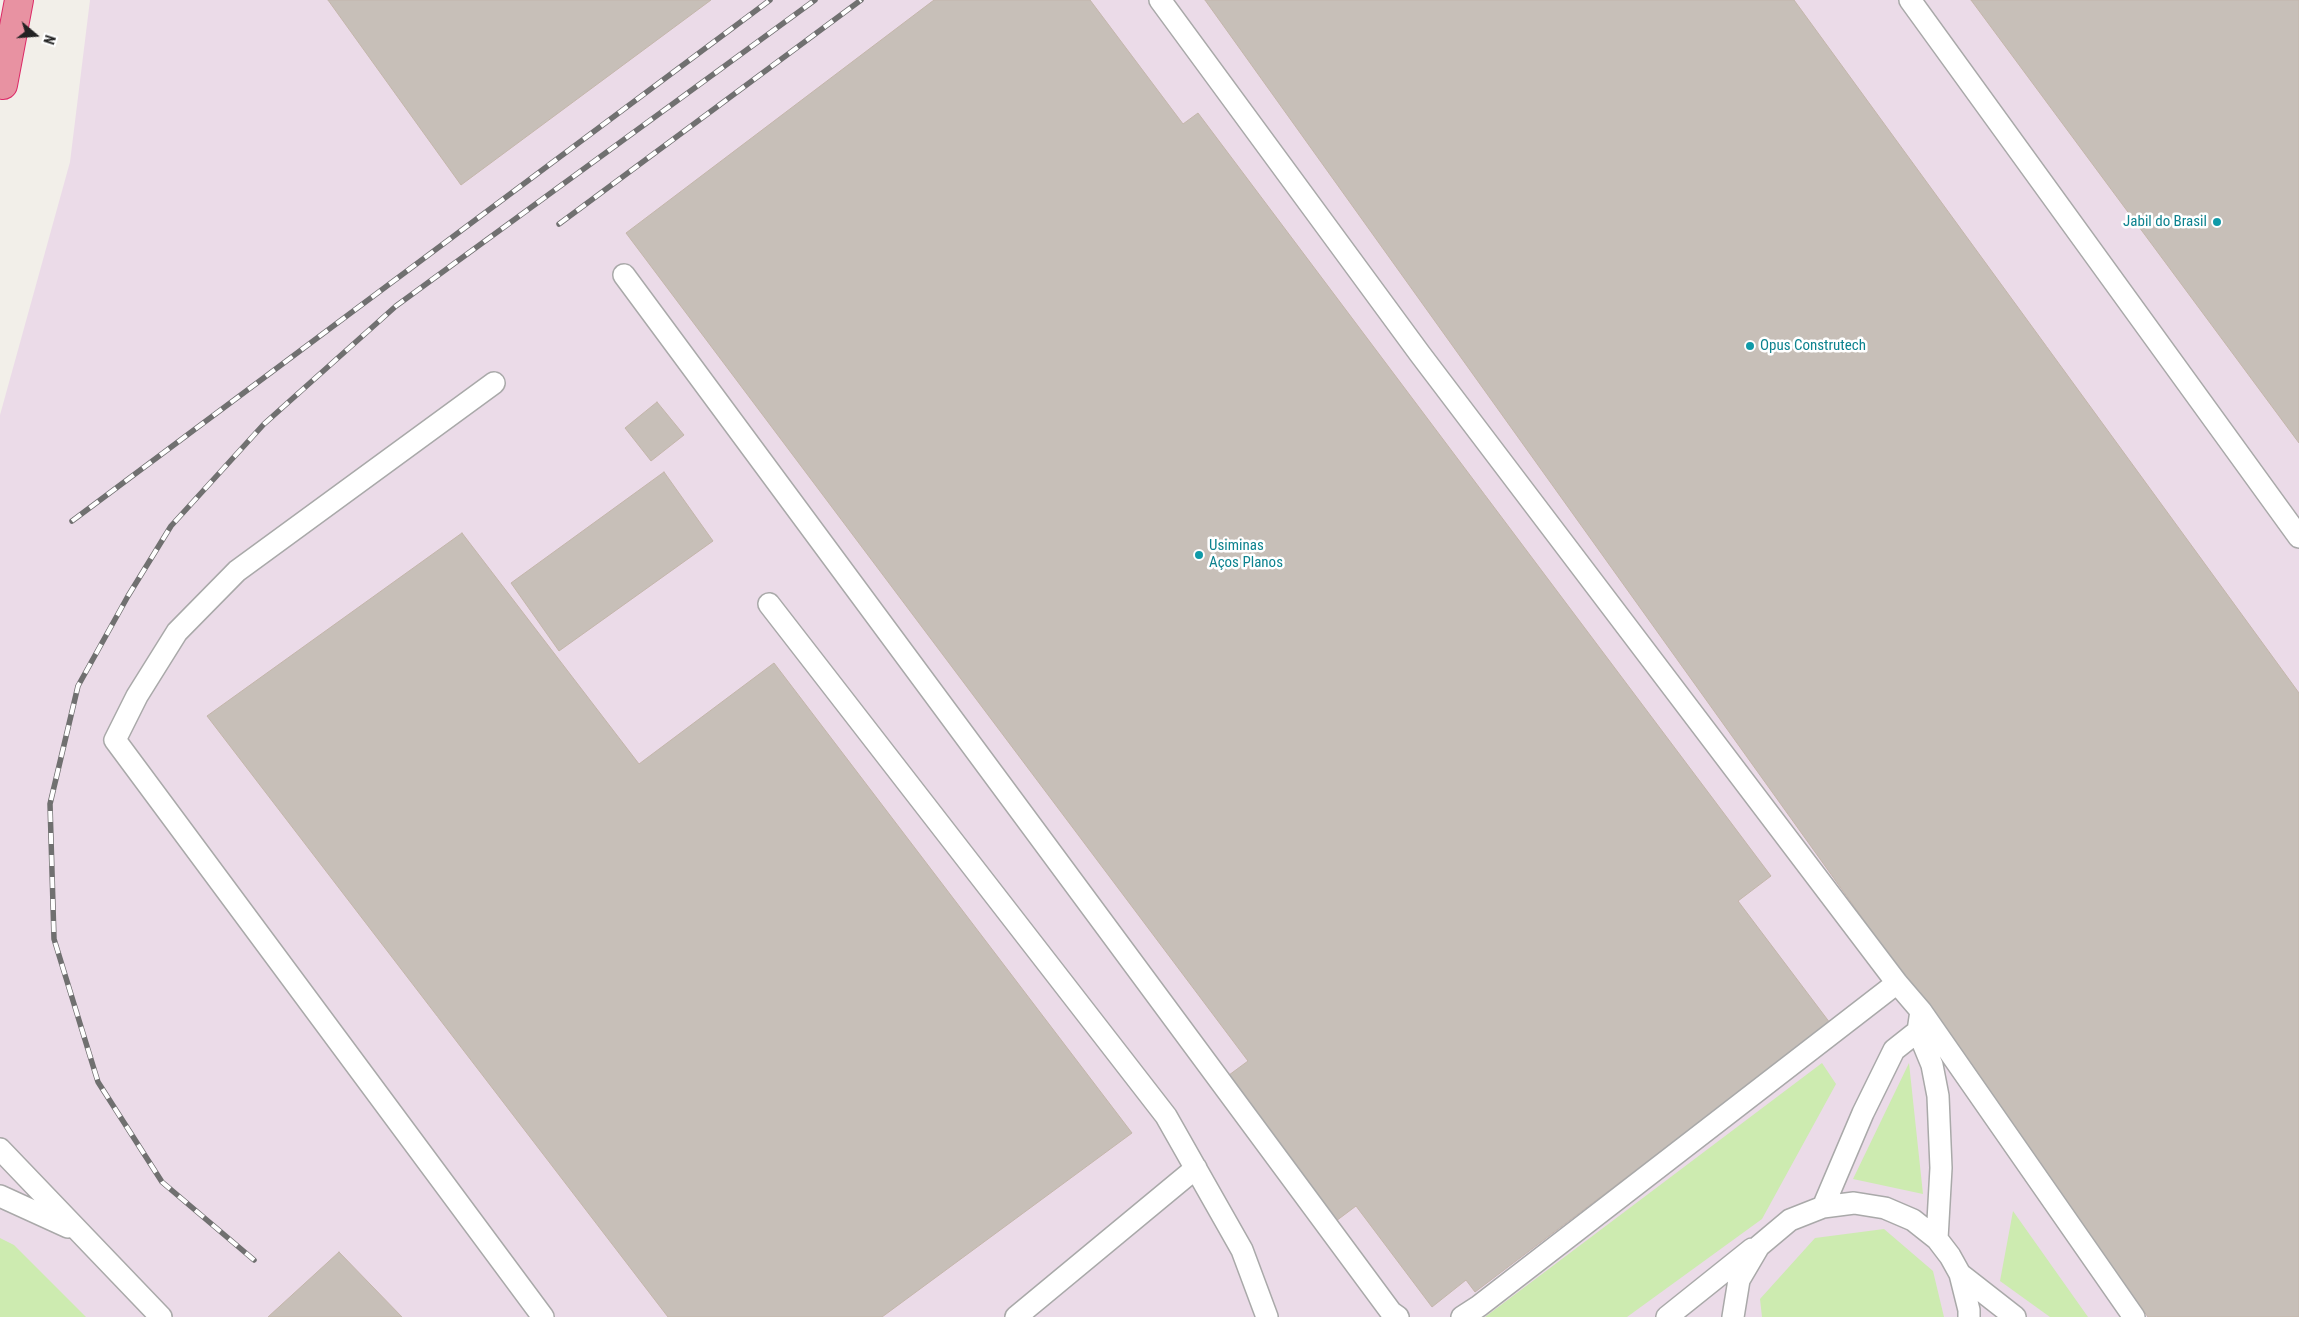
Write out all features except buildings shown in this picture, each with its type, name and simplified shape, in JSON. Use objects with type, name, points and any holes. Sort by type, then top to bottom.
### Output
[{"type":"highway","points":[[1,0],[2,85],[19,0]]},
{"type":"lane","points":[[1160,0],[1420,354],[1897,982],[1920,1021],[2134,1317]]},
{"type":"lane","points":[[1910,0],[2299,537]]},
{"type":"lane","points":[[624,275],[1385,1304],[1398,1317]]},
{"type":"lane","points":[[494,383],[237,571],[177,632],[137,696],[115,740],[543,1317]]},
{"type":"lane","points":[[769,604],[1166,1116],[1242,1250],[1267,1317]]},
{"type":"lane","points":[[1462,1317],[1897,982]]},
{"type":"lane","points":[[1823,1207],[1863,1113],[1894,1050],[1920,1021]]},
{"type":"lane","points":[[1920,1021],[1938,1096],[1941,1168],[1937,1239]]},
{"type":"lane","points":[[0,1149],[161,1317]]},
{"type":"lane","points":[[1016,1317],[1196,1168]]},
{"type":"lane","points":[[0,1196],[77,1231]]},
{"type":"lane","points":[[1668,1317],[1790,1220],[1823,1207],[1854,1203],[1885,1208],[1913,1220],[1937,1239],[1950,1256],[1960,1274],[1969,1317]]},
{"type":"lane","points":[[1733,1317],[1740,1280],[1749,1263],[1759,1246],[1790,1220]]},
{"type":"lane","points":[[1960,1274],[2015,1317]]},
{"type":"shaded area","points":[[90,0],[2299,0],[2299,1317],[0,1317],[0,415],[70,162]]},
{"type":"green space","points":[[1822,1063],[1836,1084],[1762,1219],[1627,1317],[1485,1317]]},
{"type":"green space","points":[[1909,1063],[1923,1194],[1853,1179]]},
{"type":"green space","points":[[2013,1211],[2088,1317],[2050,1317],[2000,1281]]},
{"type":"green space","points":[[1884,1229],[1933,1271],[1944,1317],[1762,1317],[1760,1299],[1815,1238]]},
{"type":"green space","points":[[0,1238],[14,1245],[86,1317],[0,1317]]},
{"type":"railway","points":[[72,521],[770,0]]},
{"type":"railway","points":[[254,1260],[162,1182],[98,1082],[54,939],[50,804],[78,686],[128,596],[171,526],[264,424],[396,306],[815,0]]},
{"type":"railway","points":[[559,224],[861,0]]},
{"type":"place","name":"Jabil do Brasil","points":[[2217,222]]},
{"type":"place","name":"Opus Construtech","points":[[1750,346]]},
{"type":"place","name":"Usiminas Aços Planos","points":[[1199,555]]}]
